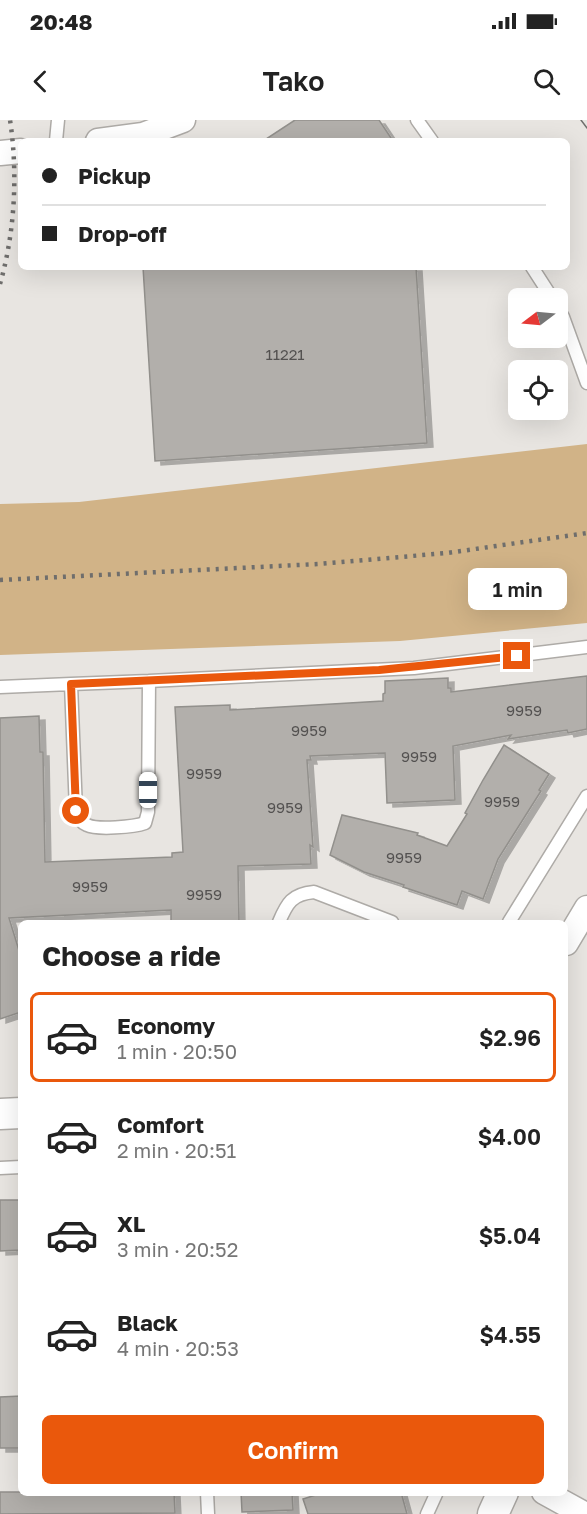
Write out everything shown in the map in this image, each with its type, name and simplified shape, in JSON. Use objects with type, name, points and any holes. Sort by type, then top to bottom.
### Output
[{"type":"street","points":[[120,138],[143,135],[183,120]]},
{"type":"street","points":[[0,153],[18,151]]},
{"type":"street","points":[[568,939],[587,908]]},
{"type":"street","points":[[0,1114],[18,1113]]},
{"type":"street","points":[[493,1514],[501,1496]]},
{"type":"street","points":[[551,1496],[584,1514]]},
{"type":"lane","points":[[56,138],[58,120]]},
{"type":"lane","points":[[417,120],[430,138]]},
{"type":"lane","points":[[534,270],[546,288]]},
{"type":"lane","points":[[568,331],[587,383]]},
{"type":"lane","points":[[0,687],[402,669],[587,647]]},
{"type":"lane","points":[[71,684],[76,811],[80,821],[90,827],[137,826],[145,823],[148,812],[149,681]]},
{"type":"lane","points":[[510,920],[587,796]]},
{"type":"lane","points":[[280,920],[290,900],[303,893],[314,892],[387,920]]},
{"type":"lane","points":[[0,1168],[18,1167]]},
{"type":"lane","points":[[207,1496],[208,1514]]},
{"type":"lane","points":[[427,1514],[435,1496]]},
{"type":"shaded area","points":[[587,444],[587,623],[400,641],[0,655],[0,504],[79,502]]},
{"type":"building","points":[[295,120],[379,120],[391,138],[268,138]]},
{"type":"building","points":[[143,270],[416,270],[427,443],[155,461]]},
{"type":"building","points":[[587,676],[587,729],[508,739],[511,735],[453,746],[455,800],[387,803],[385,753],[310,756],[311,760],[307,760],[313,847],[310,845],[311,864],[238,866],[239,920],[171,920],[171,910],[9,918],[18,947],[18,1013],[0,1019],[0,718],[39,716],[40,752],[43,752],[45,862],[172,857],[172,853],[183,852],[175,707],[230,705],[230,710],[383,701],[385,681],[448,678],[448,688],[451,688],[451,692]]},
{"type":"building","points":[[504,745],[549,774],[539,790],[541,791],[498,859],[483,899],[462,891],[457,905],[364,872],[330,855],[342,815],[418,833],[417,835],[447,846]]},
{"type":"building","points":[[0,1200],[18,1200],[18,1250],[0,1251]]},
{"type":"building","points":[[18,1396],[18,1448],[0,1448],[0,1397]]},
{"type":"building","points":[[0,1492],[18,1492],[18,1496],[174,1496],[175,1513],[0,1514]]},
{"type":"building","points":[[241,1496],[292,1496],[293,1510],[242,1512]]},
{"type":"building","points":[[312,1496],[402,1496],[407,1514],[308,1514],[303,1499]]},
{"type":"tram line","points":[[581,120],[587,128]]},
{"type":"railway","points":[[0,284],[9,244],[14,202],[14,161],[10,120]]},
{"type":"railway","points":[[0,580],[318,564],[447,553],[587,533]]},
{"type":"route","points":[[76,811],[71,684],[414,668],[517,656]]}]
